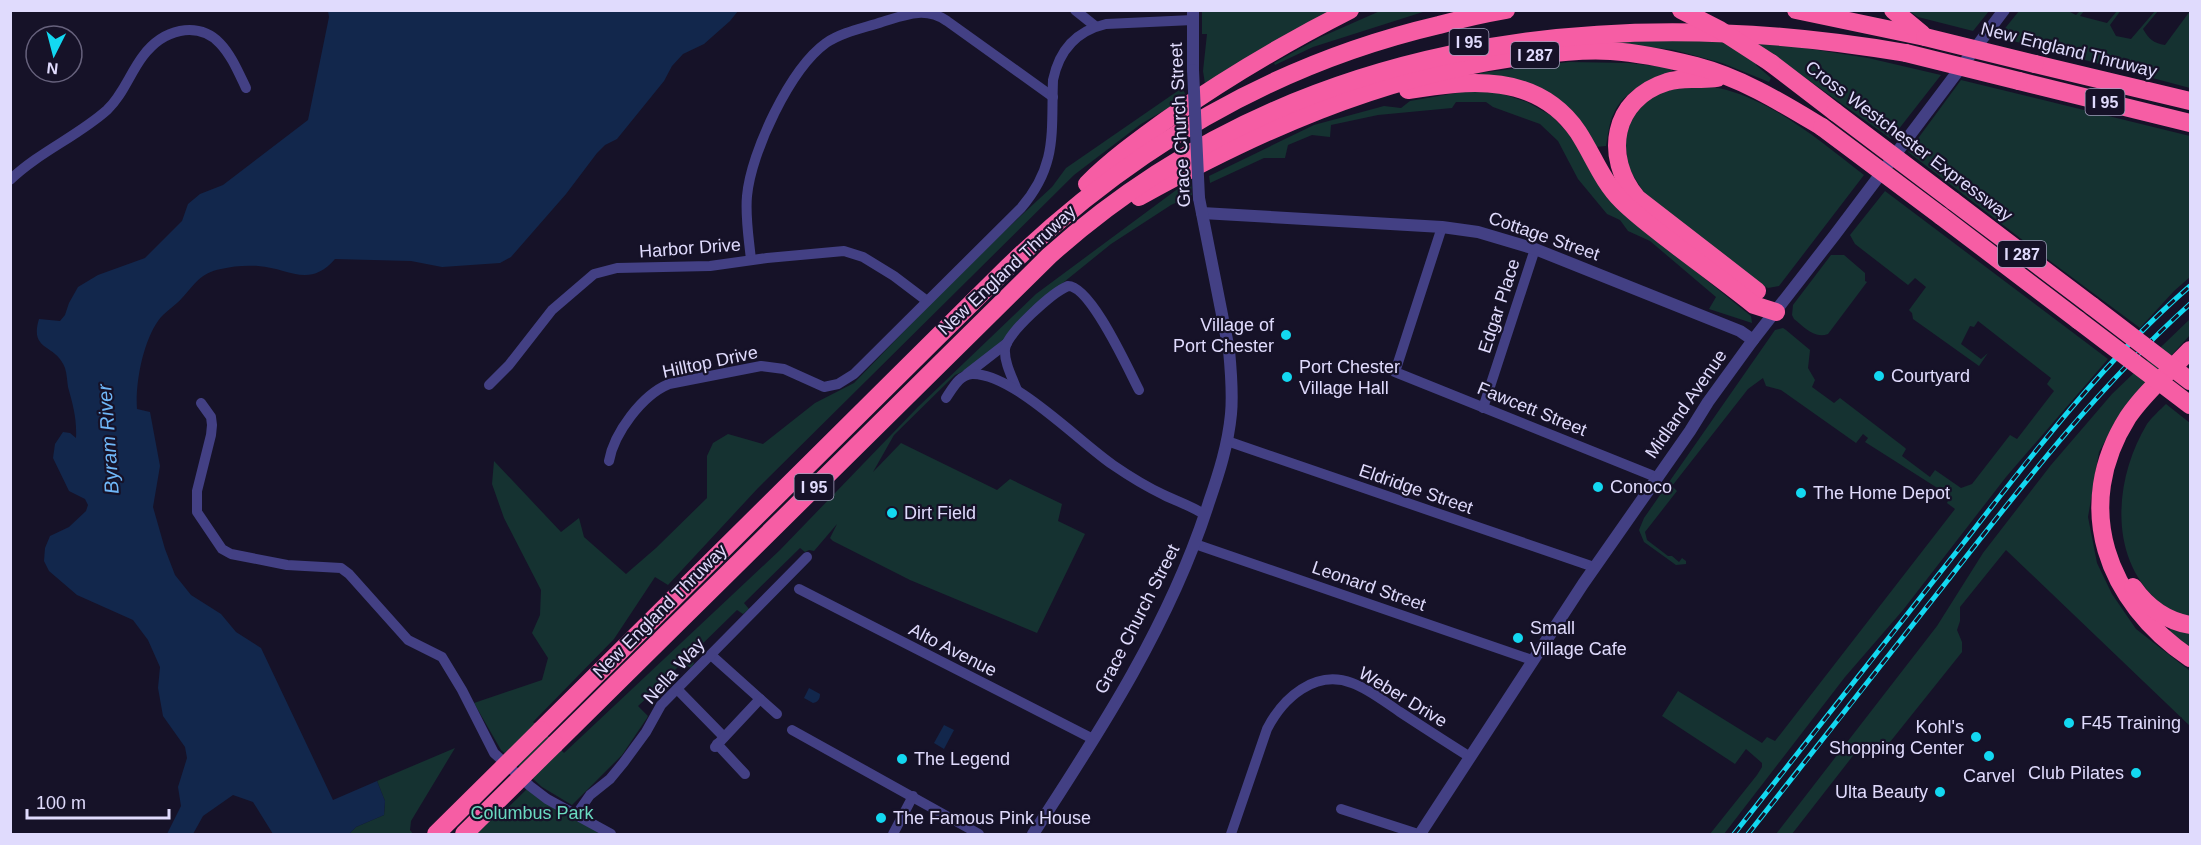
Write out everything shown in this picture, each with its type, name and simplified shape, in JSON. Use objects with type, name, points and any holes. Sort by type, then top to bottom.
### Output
[{"type":"highway","points":[[1042,234],[1099,171],[1138,139],[1240,71],[1350,10]]},
{"type":"highway","points":[[1388,38],[1453,10]]},
{"type":"highway","name":"New England Thruway","points":[[436,834],[1042,234],[1106,181],[1199,120],[1291,73],[1348,50],[1388,38],[1506,10]]},
{"type":"highway","name":"Cross Westchester Expressway","points":[[1681,10],[1720,30],[1771,63],[2190,381]]},
{"type":"highway","name":"New England Thruway","points":[[1796,10],[1926,37],[2190,101]]},
{"type":"highway","points":[[1893,10],[1926,37]]},
{"type":"highway","name":"New England Thruway","points":[[464,834],[1006,297],[1075,232],[1185,154],[1288,100],[1363,71],[1469,42],[1528,32],[1588,26],[1682,24],[1759,28],[1838,39],[1906,53],[2190,123]]},
{"type":"highway","name":"I 287","points":[[1075,232],[1208,160],[1345,99],[1410,78],[1513,58],[1576,51],[1610,51],[1661,58],[1727,77],[1775,98],[1822,128],[2190,405]]},
{"type":"highway","points":[[1727,77],[1709,80],[1673,80],[1645,92],[1629,108],[1619,129],[1617,160],[1624,179],[1637,198],[1766,298],[1776,312]]},
{"type":"highway","points":[[1345,99],[1473,81],[1500,84],[1526,92],[1549,104],[1568,120],[1610,187],[1636,214],[1754,304],[1776,312]]},
{"type":"highway","points":[[2190,350],[2130,415],[2113,446],[2103,480],[2100,516],[2106,550],[2113,570],[2130,602],[2153,627],[2190,658]]},
{"type":"highway","points":[[2190,365],[2145,412],[2128,438],[2115,472],[2111,508],[2117,551],[2135,590],[2153,609],[2190,625]]},
{"type":"highway","points":[[2153,627],[2190,650]]},
{"type":"street","points":[[1075,10],[1095,26]]},
{"type":"street","name":"Midland Avenue","points":[[1419,834],[1594,567],[1753,340],[2004,10]]},
{"type":"street","points":[[751,260],[747,207],[751,176],[772,121],[798,75],[819,50],[837,37],[908,14],[934,12],[1053,97]]},
{"type":"street","points":[[927,301],[1021,208],[1034,192],[1045,172],[1051,152],[1053,80],[1060,57],[1074,39],[1095,26],[1193,15]]},
{"type":"street","name":"Grace Church Street","points":[[1033,834],[1093,739],[1147,646],[1177,587],[1205,515],[1227,441],[1232,375],[1199,198],[1193,70],[1193,15]]},
{"type":"street","points":[[10,180],[108,109],[142,57],[156,42],[171,33],[192,29],[210,34],[218,40],[228,54],[246,88]]},
{"type":"street","name":"Cottage Street","points":[[1202,213],[1442,227],[1487,234],[1535,249],[1740,331],[1753,340]]},
{"type":"street","name":"Fawcett Street","points":[[1442,227],[1395,372],[1656,477]]},
{"type":"street","name":"Edgar Place","points":[[1483,408],[1535,249]]},
{"type":"street","name":"Harbor Drive","points":[[489,386],[509,365],[544,319],[584,280],[594,274],[617,268],[710,266],[834,251],[855,253],[894,276],[927,301]]},
{"type":"street","points":[[946,398],[959,379],[1007,343],[1013,332],[1036,310],[1063,288],[1074,286],[1091,303],[1139,390]]},
{"type":"street","name":"Hilltop Drive","points":[[609,461],[617,435],[638,408],[662,387],[761,366],[774,366],[817,385],[832,387],[854,374],[927,301]]},
{"type":"street","points":[[1007,343],[1006,360],[1017,390]]},
{"type":"street","points":[[966,375],[974,374],[995,378],[1017,390],[1113,465],[1164,495],[1194,507],[1205,515]]},
{"type":"street","points":[[201,403],[211,417],[212,425],[197,490],[197,512],[222,549],[231,554],[287,565],[341,568],[408,640],[442,657],[462,690],[494,753],[530,786],[611,834]]},
{"type":"street","name":"Eldridge Street","points":[[1227,441],[1594,567]]},
{"type":"street","name":"Leonard Street","points":[[1195,544],[1532,660]]},
{"type":"street","name":"Nella Way","points":[[576,815],[590,795],[610,779],[624,762],[646,732],[661,705],[807,558]]},
{"type":"street","name":"Alto Avenue","points":[[799,590],[1093,739]]},
{"type":"street","points":[[711,655],[777,714]]},
{"type":"street","name":"Weber Drive","points":[[1231,834],[1274,716],[1290,696],[1319,681],[1342,680],[1362,688],[1470,757]]},
{"type":"street","points":[[677,689],[746,774]]},
{"type":"street","points":[[719,743],[760,699]]},
{"type":"street","points":[[792,730],[979,834]]},
{"type":"street","points":[[893,834],[913,796]]},
{"type":"street","points":[[1341,809],[1419,834]]},
{"type":"green space","points":[[2121,10],[2110,25],[2116,36],[2131,39],[2155,11],[2158,11],[2143,29],[2152,40],[2165,45],[2190,11],[2190,88],[1998,37],[2019,11],[2068,11],[2076,15],[2084,11],[2080,16],[2107,23],[2117,11]]},
{"type":"green space","points":[[1202,11],[1334,11],[1205,84],[1203,71],[1207,34],[1202,34]]},
{"type":"green space","points":[[1380,11],[1426,11],[1313,47],[1275,65],[1274,63],[1321,37]]},
{"type":"green space","points":[[1909,11],[1989,11],[1973,31],[1918,17]]},
{"type":"green space","points":[[1582,39],[1767,42],[1868,58],[1941,75],[1891,139],[1768,51],[1756,65],[1771,78],[1769,82],[1722,63],[1674,50]]},
{"type":"green space","points":[[1569,62],[1629,63],[1672,68],[1672,71],[1639,87],[1624,98],[1612,117],[1606,146],[1595,147],[1572,117],[1479,77],[1480,73]]},
{"type":"green space","points":[[1961,80],[2190,136],[2190,277],[2140,328],[1908,152]]},
{"type":"green space","points":[[1690,84],[1727,90],[1764,105],[1799,126],[1864,175],[1779,286],[1768,288],[1756,282],[1646,196],[1628,167],[1625,139],[1632,117],[1648,98],[1666,86]]},
{"type":"green space","points":[[1182,88],[1187,97],[1141,124],[1074,175],[758,488],[668,585],[655,577],[614,639],[533,722],[564,753],[780,550],[918,407],[1036,294],[1191,179],[1192,195],[1171,205],[1111,244],[1064,282],[986,356],[972,367],[955,375],[894,435],[873,472],[901,443],[997,490],[1010,479],[1062,504],[1058,521],[1085,534],[1037,633],[910,580],[833,541],[830,538],[837,524],[814,551],[805,552],[800,548],[744,603],[749,609],[743,614],[737,610],[689,657],[694,663],[691,668],[682,663],[654,691],[659,699],[650,695],[638,706],[648,716],[647,718],[622,755],[572,805],[542,787],[501,750],[474,703],[542,680],[548,658],[532,633],[540,615],[541,590],[504,518],[492,484],[494,461],[561,532],[579,518],[584,537],[626,574],[707,498],[707,456],[713,443],[728,434],[763,444],[815,403],[854,383],[973,260],[1052,187],[1066,168]]},
{"type":"green space","points":[[1473,90],[1497,92],[1527,102],[1552,116],[1581,147],[1631,219],[1751,316],[1752,323],[1709,309],[1716,297],[1650,241],[1628,231],[1620,220],[1607,214],[1578,179],[1558,141],[1540,124],[1493,107],[1486,102],[1456,102],[1452,108],[1378,115],[1331,125],[1330,137],[1312,135],[1288,145],[1285,158],[1264,158],[1210,183],[1209,176],[1314,125],[1384,106],[1401,108],[1410,101]]},
{"type":"green space","points":[[1885,191],[2108,359],[2006,477],[1903,610],[1845,677],[1724,834],[1710,834],[1757,775],[1762,763],[1746,749],[1735,764],[1662,716],[1678,691],[1762,743],[1767,737],[1775,741],[1955,509],[1947,503],[1950,496],[1865,442],[1868,438],[1863,434],[1856,443],[1781,390],[1766,386],[1763,378],[1748,389],[1672,486],[1677,491],[1645,532],[1647,540],[1679,562],[1682,558],[1686,564],[1676,565],[1644,542],[1639,530],[1644,518],[1775,330],[1783,328],[1810,350],[1808,368],[1815,380],[1812,387],[1834,403],[1840,398],[1904,447],[1906,449],[1902,456],[1930,477],[1935,470],[1961,488],[1972,484],[2010,435],[2017,439],[2054,391],[2047,384],[2051,378],[1978,321],[1974,327],[1970,326],[1961,344],[1981,359],[1988,353],[1979,366],[1913,319],[1909,310],[1926,287],[1915,278],[1908,285],[1855,244],[1850,235]]},
{"type":"green space","points":[[1831,255],[1844,255],[1865,273],[1867,282],[1828,334],[1818,335],[1794,319],[1793,305]]},
{"type":"green space","points":[[2190,319],[2190,335],[2124,407],[2099,452],[2088,517],[2097,563],[2112,594],[2136,629],[2190,671],[2190,726],[2006,550],[1960,607],[1960,621],[1957,630],[1962,642],[1962,652],[1890,742],[1882,746],[1859,748],[1792,834],[1776,834],[1937,626],[1983,553],[2051,465],[2112,394]]},
{"type":"green space","points":[[2166,404],[2190,423],[2190,618],[2161,604],[2142,583],[2130,562],[2121,516],[2123,491],[2136,445],[2147,424]]},
{"type":"green space","points":[[2171,628],[2190,634],[2190,647],[2168,633]]},
{"type":"green space","points":[[455,748],[411,821],[410,830],[413,834],[349,834],[356,827],[384,815],[385,801],[377,781]]},
{"type":"green space","name":"Columbus Park","points":[[530,786],[600,834],[467,834],[494,821]]},
{"type":"water","name":"Byram River","points":[[328,11],[738,11],[704,44],[683,54],[617,139],[605,145],[597,153],[566,194],[511,257],[500,263],[442,267],[411,261],[335,259],[325,268],[307,275],[258,266],[230,267],[203,276],[158,321],[144,351],[137,388],[137,409],[150,412],[160,466],[153,507],[175,575],[191,595],[221,614],[236,632],[261,648],[333,800],[377,781],[385,801],[384,815],[356,827],[349,834],[273,834],[253,802],[233,795],[203,816],[193,834],[167,834],[181,806],[178,787],[187,758],[185,747],[163,716],[158,688],[160,667],[148,640],[133,620],[77,595],[49,571],[44,561],[45,548],[50,536],[69,527],[86,511],[88,505],[85,499],[69,491],[53,458],[55,444],[63,432],[70,433],[76,438],[75,418],[65,368],[56,354],[40,342],[37,330],[39,319],[60,321],[78,287],[98,275],[145,258],[182,221],[188,204],[200,194],[223,185],[308,120],[329,17]]},
{"type":"water","points":[[809,688],[820,694],[816,702],[813,703],[804,698]]},
{"type":"water","points":[[944,725],[954,730],[944,749],[934,743]]},
{"type":"railway","points":[[1734,834],[2044,441],[2129,345],[2190,286]]},
{"type":"railway","points":[[1748,834],[2063,437],[2124,368],[2190,304]]},
{"type":"place","name":"Village of Port Chester","points":[[1286,335]]},
{"type":"place","name":"Courtyard","points":[[1879,376]]},
{"type":"place","name":"Port Chester Village Hall","points":[[1287,377]]},
{"type":"place","name":"Conoco","points":[[1598,487]]},
{"type":"place","name":"The Home Depot","points":[[1801,493]]},
{"type":"place","name":"Dirt Field","points":[[892,513]]},
{"type":"place","name":"Small Village Cafe","points":[[1518,638]]},
{"type":"place","name":"F45 Training","points":[[2069,723]]},
{"type":"place","name":"Kohl's Shopping Center","points":[[1976,737]]},
{"type":"place","name":"Carvel","points":[[1989,756]]},
{"type":"place","name":"The Legend","points":[[902,759]]},
{"type":"place","name":"Club Pilates","points":[[2136,773]]},
{"type":"place","name":"Ulta Beauty","points":[[1940,792]]},
{"type":"place","name":"The Famous Pink House","points":[[881,818]]}]
